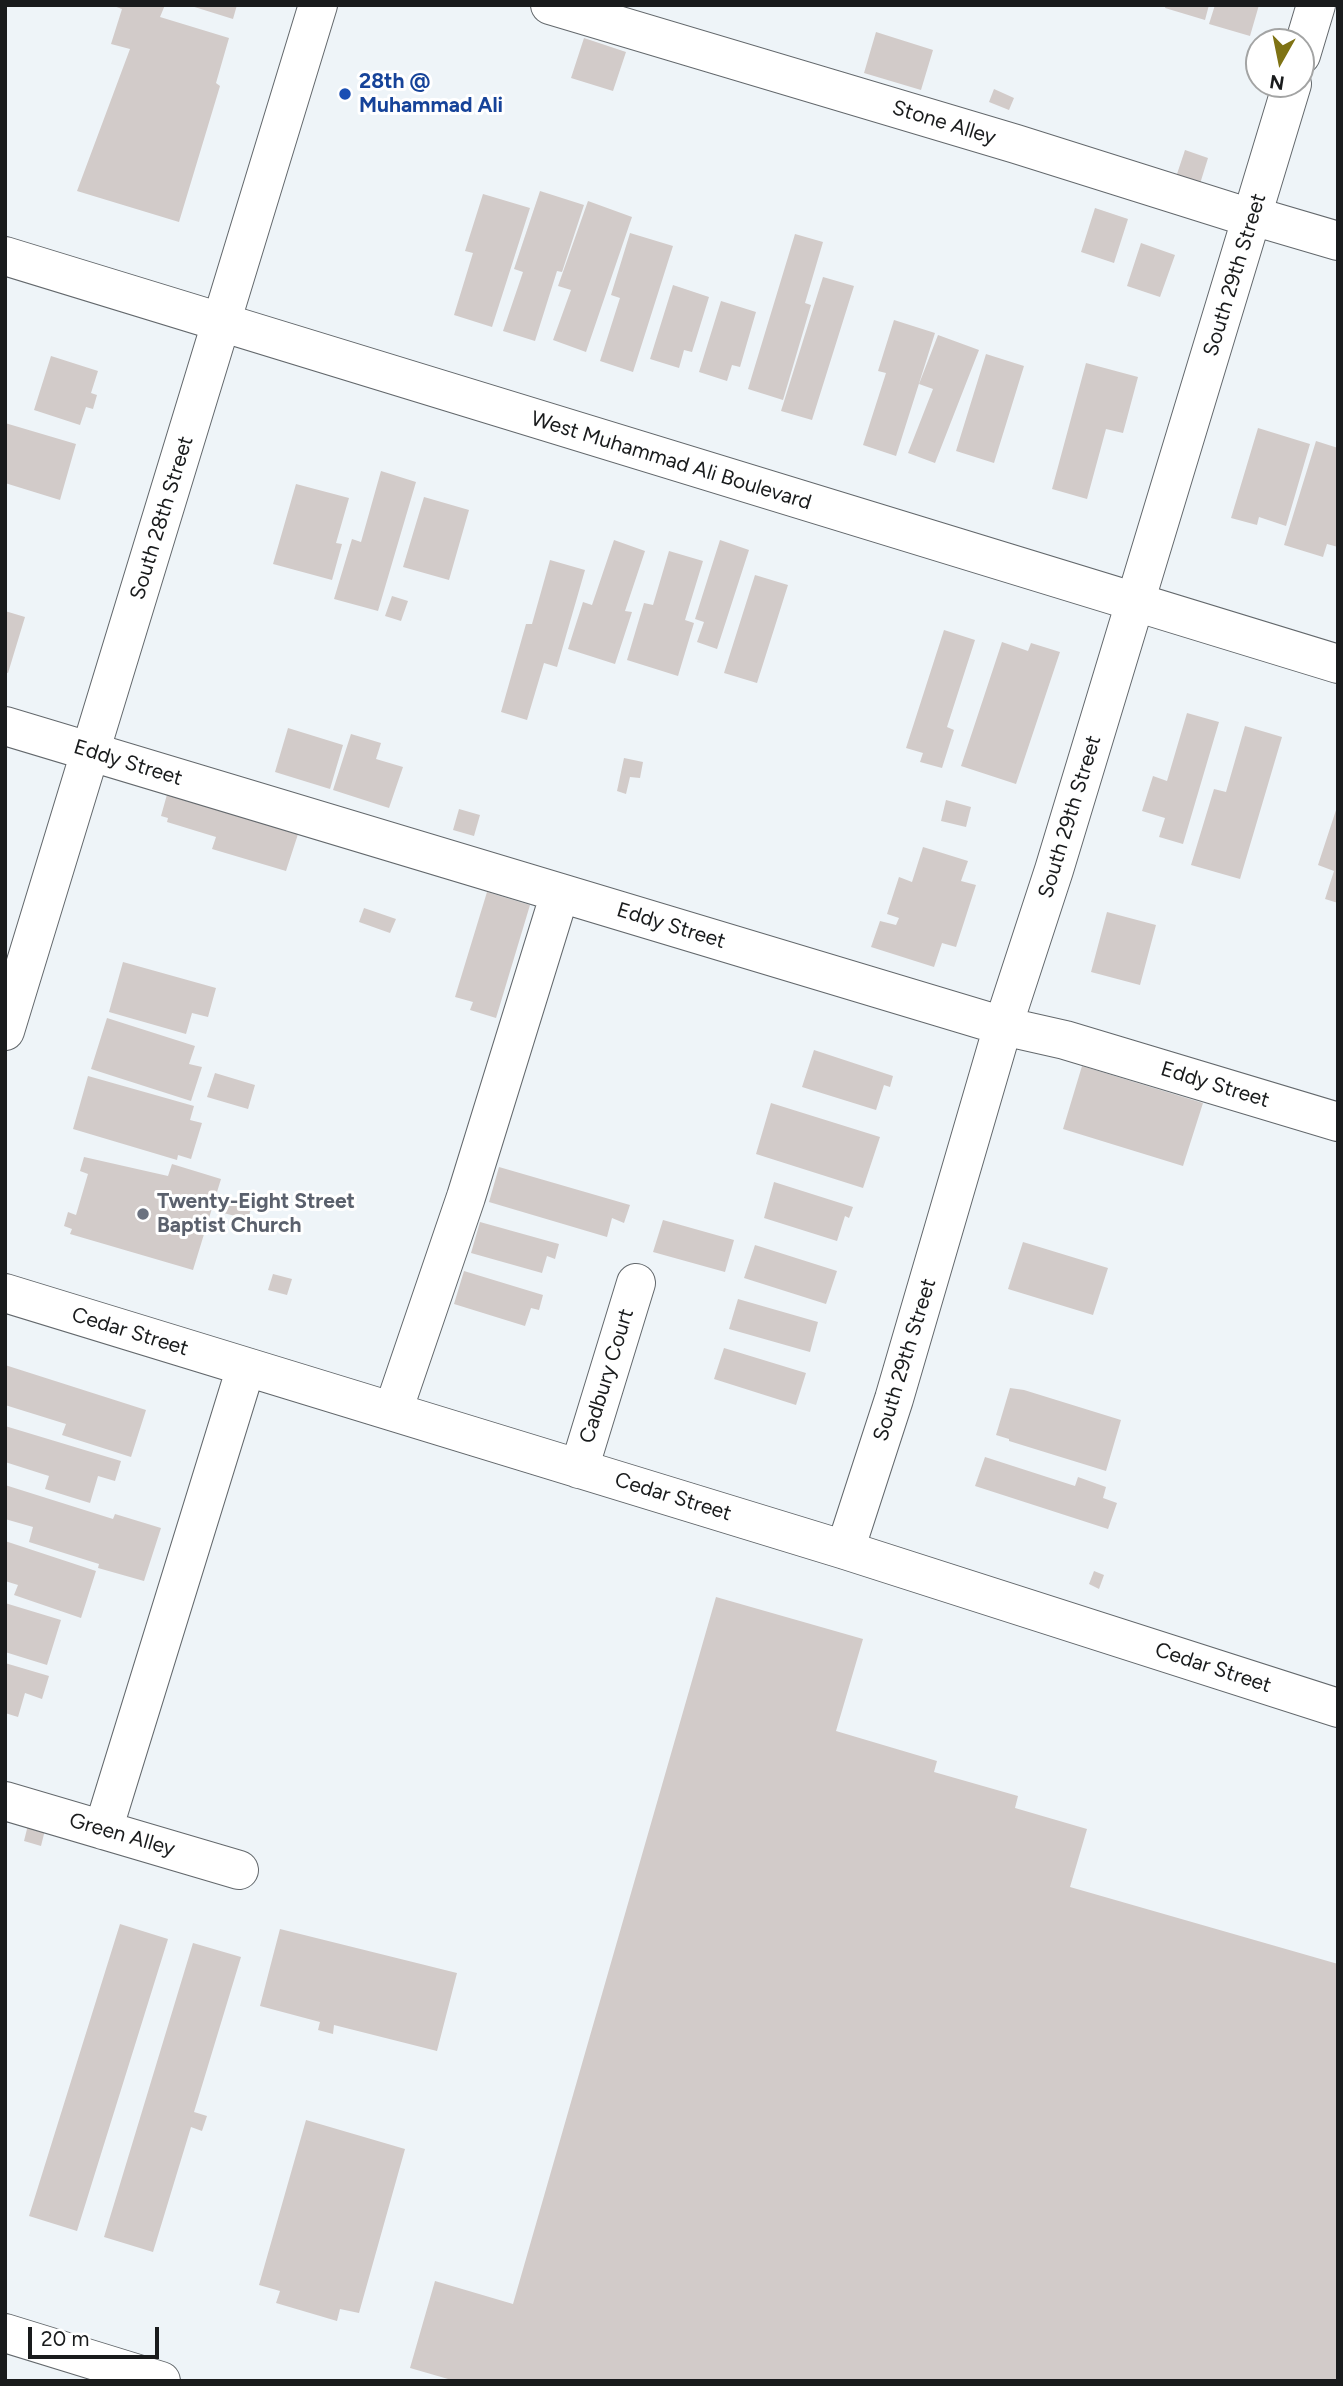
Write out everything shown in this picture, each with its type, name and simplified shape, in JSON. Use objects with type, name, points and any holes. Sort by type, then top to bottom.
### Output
[{"type":"street","name":"South 28th Street","points":[[5,1031],[318,5]]},
{"type":"street","name":"Stone Alley","points":[[550,5],[1016,144],[1235,214],[1253,216],[1338,241]]},
{"type":"street","points":[[1309,28],[1316,5]]},
{"type":"street","name":"South 29th Street","points":[[845,1550],[894,1399],[1003,1026],[1054,870],[1288,98]]},
{"type":"street","name":"West Muhammad Ali Boulevard","points":[[5,256],[1338,664]]},
{"type":"street","name":"Eddy Street","points":[[5,726],[1003,1026],[1065,1040],[1338,1122]]},
{"type":"street","points":[[393,1411],[466,1197],[560,893]]},
{"type":"street","name":"Cadbury Court","points":[[579,1469],[636,1283]]},
{"type":"street","name":"Cedar Street","points":[[5,1293],[845,1550],[1338,1708]]},
{"type":"street","points":[[103,1830],[246,1367]]},
{"type":"street","name":"Green Alley","points":[[5,1801],[239,1870]]},
{"type":"street","points":[[5,2333],[161,2381]]},
{"type":"building","points":[[111,5],[165,5],[160,17],[229,38],[216,83],[220,86],[179,222],[77,191],[130,49],[111,44],[122,9]]},
{"type":"building","points":[[188,5],[237,5],[233,19]]},
{"type":"building","points":[[1166,5],[1209,5],[1205,20],[1165,8]]},
{"type":"building","points":[[1215,5],[1259,5],[1252,28],[1245,28],[1245,35],[1209,24]]},
{"type":"building","points":[[876,32],[933,50],[921,90],[864,73]]},
{"type":"building","points":[[584,38],[626,52],[613,91],[571,78]]},
{"type":"building","points":[[994,89],[1014,98],[1009,110],[989,102]]},
{"type":"building","points":[[1185,150],[1208,158],[1199,187],[1175,180]]},
{"type":"building","points":[[540,191],[584,205],[562,272],[557,271],[535,341],[503,331],[523,272],[514,269]]},
{"type":"building","points":[[483,194],[530,208],[492,327],[454,315],[473,253],[465,251]]},
{"type":"building","points":[[588,201],[632,217],[586,352],[553,340],[571,290],[558,286]]},
{"type":"building","points":[[1095,208],[1128,219],[1114,263],[1081,252]]},
{"type":"building","points":[[630,233],[673,246],[633,372],[600,361],[620,298],[611,295]]},
{"type":"building","points":[[795,234],[823,242],[805,303],[811,305],[783,400],[748,389]]},
{"type":"building","points":[[1141,243],[1175,255],[1160,297],[1127,286]]},
{"type":"building","points":[[823,277],[854,286],[812,420],[781,411]]},
{"type":"building","points":[[673,285],[709,297],[692,352],[684,350],[679,368],[650,359]]},
{"type":"building","points":[[721,301],[756,312],[740,367],[732,365],[727,381],[699,372]]},
{"type":"building","points":[[894,320],[935,333],[896,456],[863,445],[886,373],[878,371]]},
{"type":"building","points":[[938,335],[979,350],[935,463],[908,453],[933,389],[919,384]]},
{"type":"building","points":[[986,354],[1024,366],[994,463],[956,451]]},
{"type":"building","points":[[51,356],[98,371],[91,393],[97,395],[93,409],[86,407],[80,425],[34,410]]},
{"type":"building","points":[[1086,363],[1138,377],[1123,433],[1106,429],[1087,499],[1052,489]]},
{"type":"building","points":[[5,423],[76,444],[60,500],[5,483]]},
{"type":"building","points":[[1258,428],[1310,444],[1286,526],[1259,517],[1257,525],[1231,518]]},
{"type":"building","points":[[1316,441],[1338,448],[1338,547],[1327,544],[1323,557],[1284,545]]},
{"type":"building","points":[[381,471],[416,482],[378,611],[334,599],[352,539],[361,542]]},
{"type":"building","points":[[296,484],[349,498],[336,543],[342,544],[332,580],[273,564]]},
{"type":"building","points":[[424,497],[469,510],[449,580],[403,567]]},
{"type":"building","points":[[614,540],[645,551],[625,611],[632,612],[615,664],[568,649],[583,602],[592,605]]},
{"type":"building","points":[[720,540],[749,550],[717,649],[697,642],[704,622],[695,619]]},
{"type":"building","points":[[669,551],[703,561],[685,620],[694,623],[678,676],[627,660],[644,603],[653,605]]},
{"type":"building","points":[[550,560],[585,570],[557,667],[544,663],[527,720],[501,712],[526,624],[532,624]]},
{"type":"building","points":[[755,575],[788,585],[757,683],[724,673]]},
{"type":"building","points":[[392,596],[408,601],[401,621],[385,616]]},
{"type":"building","points":[[5,611],[25,617],[8,673],[5,672]]},
{"type":"building","points":[[944,630],[975,640],[947,727],[954,730],[942,768],[920,762],[923,753],[906,748]]},
{"type":"building","points":[[1002,642],[1028,651],[1031,643],[1060,652],[1016,784],[961,766]]},
{"type":"building","points":[[1187,713],[1219,722],[1183,844],[1159,837],[1165,818],[1142,811],[1153,776],[1167,781]]},
{"type":"building","points":[[1245,726],[1282,737],[1240,879],[1191,865],[1214,789],[1226,792]]},
{"type":"building","points":[[288,728],[343,745],[330,789],[275,772]]},
{"type":"building","points":[[351,734],[381,743],[376,759],[403,767],[389,808],[333,790]]},
{"type":"building","points":[[624,758],[643,762],[640,778],[630,777],[626,794],[617,791]]},
{"type":"building","points":[[168,791],[299,831],[286,871],[212,849],[216,837],[167,822],[168,818],[161,816]]},
{"type":"building","points":[[946,800],[971,807],[966,827],[941,821]]},
{"type":"building","points":[[1337,807],[1338,903],[1325,899],[1334,871],[1318,865]]},
{"type":"building","points":[[459,809],[480,815],[474,836],[453,830]]},
{"type":"building","points":[[923,847],[968,861],[961,881],[976,885],[956,947],[942,943],[934,967],[871,947],[880,921],[896,925],[899,918],[887,914],[899,877],[912,882]]},
{"type":"building","points":[[487,892],[530,905],[496,1018],[470,1010],[473,1002],[455,997]]},
{"type":"building","points":[[364,908],[396,919],[390,933],[359,922]]},
{"type":"building","points":[[1107,912],[1156,925],[1140,985],[1091,972]]},
{"type":"building","points":[[123,962],[216,988],[208,1017],[192,1013],[186,1034],[109,1012]]},
{"type":"building","points":[[107,1018],[195,1046],[189,1064],[202,1067],[191,1101],[91,1069]]},
{"type":"building","points":[[814,1050],[893,1076],[890,1087],[884,1085],[876,1110],[802,1087]]},
{"type":"building","points":[[1082,1066],[1203,1103],[1183,1166],[1063,1129]]},
{"type":"building","points":[[215,1073],[255,1085],[248,1109],[207,1097]]},
{"type":"building","points":[[88,1076],[194,1106],[190,1120],[202,1123],[191,1159],[178,1155],[177,1160],[73,1129]]},
{"type":"building","points":[[771,1103],[880,1137],[863,1188],[756,1154]]},
{"type":"building","name":"Twenty-Eight Street Baptist Church","points":[[84,1157],[168,1176],[172,1164],[221,1179],[193,1270],[70,1234],[72,1229],[64,1226],[68,1212],[76,1215],[88,1174],[80,1171]]},
{"type":"building","points":[[499,1167],[630,1205],[624,1223],[612,1218],[607,1237],[489,1202]]},
{"type":"building","points":[[774,1182],[853,1207],[849,1218],[845,1216],[837,1241],[764,1218]]},
{"type":"building","points":[[226,1202],[251,1209],[248,1219],[223,1213]]},
{"type":"building","points":[[663,1220],[734,1240],[725,1272],[653,1252]]},
{"type":"building","points":[[480,1222],[559,1244],[555,1259],[547,1256],[542,1273],[471,1253]]},
{"type":"building","points":[[1023,1242],[1108,1268],[1093,1315],[1008,1289]]},
{"type":"building","points":[[755,1245],[837,1271],[826,1304],[744,1278]]},
{"type":"building","points":[[464,1271],[543,1295],[539,1310],[531,1308],[525,1326],[454,1304]]},
{"type":"building","points":[[273,1274],[292,1279],[287,1295],[268,1290]]},
{"type":"building","points":[[738,1299],[818,1322],[810,1352],[729,1329]]},
{"type":"building","points":[[724,1348],[806,1373],[796,1405],[714,1379]]},
{"type":"building","points":[[5,1365],[146,1410],[131,1457],[62,1435],[66,1424],[5,1405]]},
{"type":"building","points":[[1010,1388],[1121,1420],[1106,1471],[996,1435]]},
{"type":"building","points":[[5,1426],[121,1461],[115,1481],[98,1476],[90,1503],[45,1489],[49,1476],[5,1462]]},
{"type":"building","points":[[985,1457],[1075,1486],[1078,1477],[1106,1487],[1103,1498],[1117,1503],[1108,1529],[975,1486]]},
{"type":"building","points":[[5,1485],[113,1519],[115,1514],[161,1528],[144,1581],[98,1568],[99,1564],[29,1542],[33,1527],[5,1519]]},
{"type":"building","points":[[5,1541],[96,1571],[81,1618],[14,1595],[18,1585],[5,1581]]},
{"type":"building","points":[[1094,1571],[1104,1575],[1099,1589],[1089,1584]]},
{"type":"building","points":[[716,1597],[863,1639],[836,1731],[937,1761],[934,1772],[1018,1796],[1015,1808],[1087,1829],[1070,1887],[1338,1964],[1338,2381],[455,2381],[410,2368],[435,2281],[513,2304]]},
{"type":"building","points":[[5,1603],[61,1620],[47,1665],[5,1652]]},
{"type":"building","points":[[5,1663],[49,1676],[42,1699],[25,1693],[18,1717],[5,1713]]},
{"type":"building","points":[[28,1825],[45,1830],[41,1846],[24,1841]]},
{"type":"building","points":[[120,1924],[168,1939],[77,2231],[29,2216]]},
{"type":"building","points":[[280,1929],[457,1973],[437,2051],[334,2025],[333,2034],[318,2030],[320,2022],[260,2006]]},
{"type":"building","points":[[193,1943],[241,1957],[194,2112],[207,2116],[202,2131],[191,2127],[153,2252],[104,2237]]},
{"type":"building","points":[[306,2120],[405,2149],[359,2313],[340,2309],[337,2321],[276,2303],[280,2291],[259,2285]]},
{"type":"place","name":"28th @ Muhammad Ali","points":[[345,94]]},
{"type":"place","name":"Twenty-Eight Street Baptist Church","points":[[143,1214]]}]
